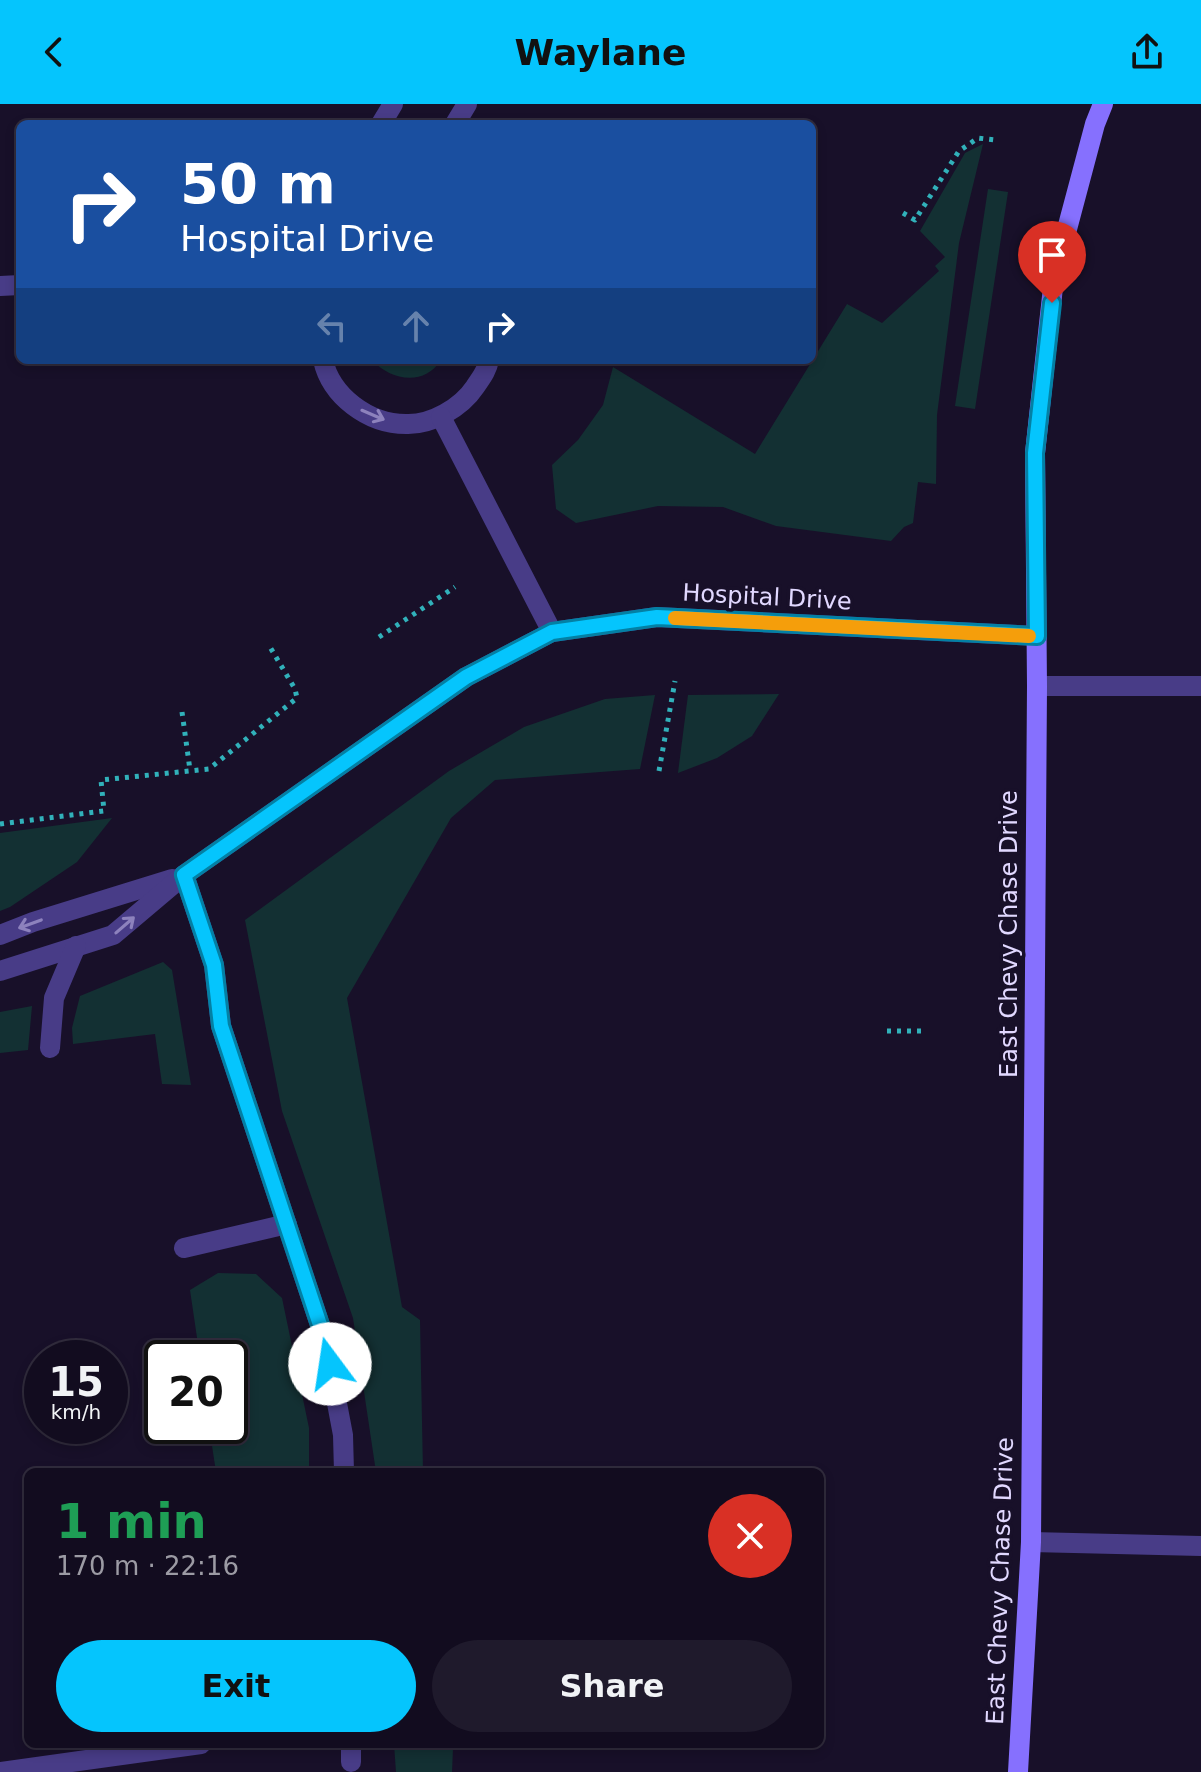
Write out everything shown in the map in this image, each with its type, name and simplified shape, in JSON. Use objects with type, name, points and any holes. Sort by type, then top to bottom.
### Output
[{"type":"main road","name":"East Chevy Chase Drive","points":[[1018,1772],[1031,1542],[1037,686],[1035,453],[1054,278],[1103,104]]},
{"type":"lane","points":[[324,364],[343,399],[373,418],[406,424],[441,417],[468,398],[488,364]]},
{"type":"lane","points":[[441,417],[552,632]]},
{"type":"lane","name":"Hospital Drive","points":[[184,875],[466,677],[552,632],[657,617],[1037,636]]},
{"type":"lane","points":[[1037,686],[1201,686]]},
{"type":"lane","points":[[0,935],[184,875]]},
{"type":"lane","points":[[0,971],[113,935],[184,875]]},
{"type":"lane","points":[[184,875],[214,965],[221,1026],[325,1340],[343,1435],[344,1468]]},
{"type":"lane","points":[[50,1048],[54,998],[76,946]]},
{"type":"lane","points":[[184,1248],[287,1224]]},
{"type":"lane","points":[[1031,1542],[1201,1546]]},
{"type":"lane","points":[[0,1772],[172,1748]]},
{"type":"path","points":[[903,213],[915,220],[959,151],[978,138],[995,140]]},
{"type":"path","points":[[379,637],[455,587]]},
{"type":"path","points":[[0,824],[104,811],[101,780],[209,769],[297,698],[295,689],[270,647]]},
{"type":"path","points":[[659,771],[675,681]]},
{"type":"path","points":[[182,712],[190,770]]},
{"type":"path","points":[[887,1031],[921,1031]]},
{"type":"green space","points":[[983,144],[959,243],[937,415],[936,484],[918,482],[913,523],[904,527],[891,541],[776,526],[723,507],[658,506],[576,523],[556,509],[552,465],[578,440],[603,405],[613,367],[755,454],[810,364],[816,364],[816,355],[847,304],[882,323],[939,271],[935,266],[945,257],[920,231],[965,153]]},
{"type":"green space","points":[[988,189],[1008,192],[975,409],[955,406]]},
{"type":"green space","points":[[376,364],[438,364],[426,374],[407,378]]},
{"type":"green space","points":[[779,694],[752,736],[717,758],[678,773],[688,695]]},
{"type":"green space","points":[[655,695],[640,769],[495,780],[451,818],[347,998],[402,1307],[420,1320],[423,1468],[375,1468],[353,1318],[282,1111],[245,920],[449,771],[524,727],[605,699]]},
{"type":"green space","points":[[112,818],[77,862],[0,911],[0,833]]},
{"type":"green space","points":[[163,962],[172,970],[191,1085],[162,1084],[155,1034],[73,1044],[72,1028],[80,996]]},
{"type":"green space","points":[[32,1006],[28,1050],[0,1053],[0,1012]]},
{"type":"green space","points":[[218,1273],[256,1274],[282,1298],[309,1428],[309,1468],[215,1468],[212,1444],[248,1444],[248,1340],[197,1340],[190,1290]]},
{"type":"green space","points":[[394,1748],[453,1748],[452,1772],[396,1772]]},
{"type":"slow traffic","points":[[675,618],[1029,636]]},
{"type":"route","points":[[330,1364],[325,1340],[221,1026],[214,965],[184,875],[466,677],[552,632],[657,617],[1037,636],[1035,453],[1052,303]]}]
